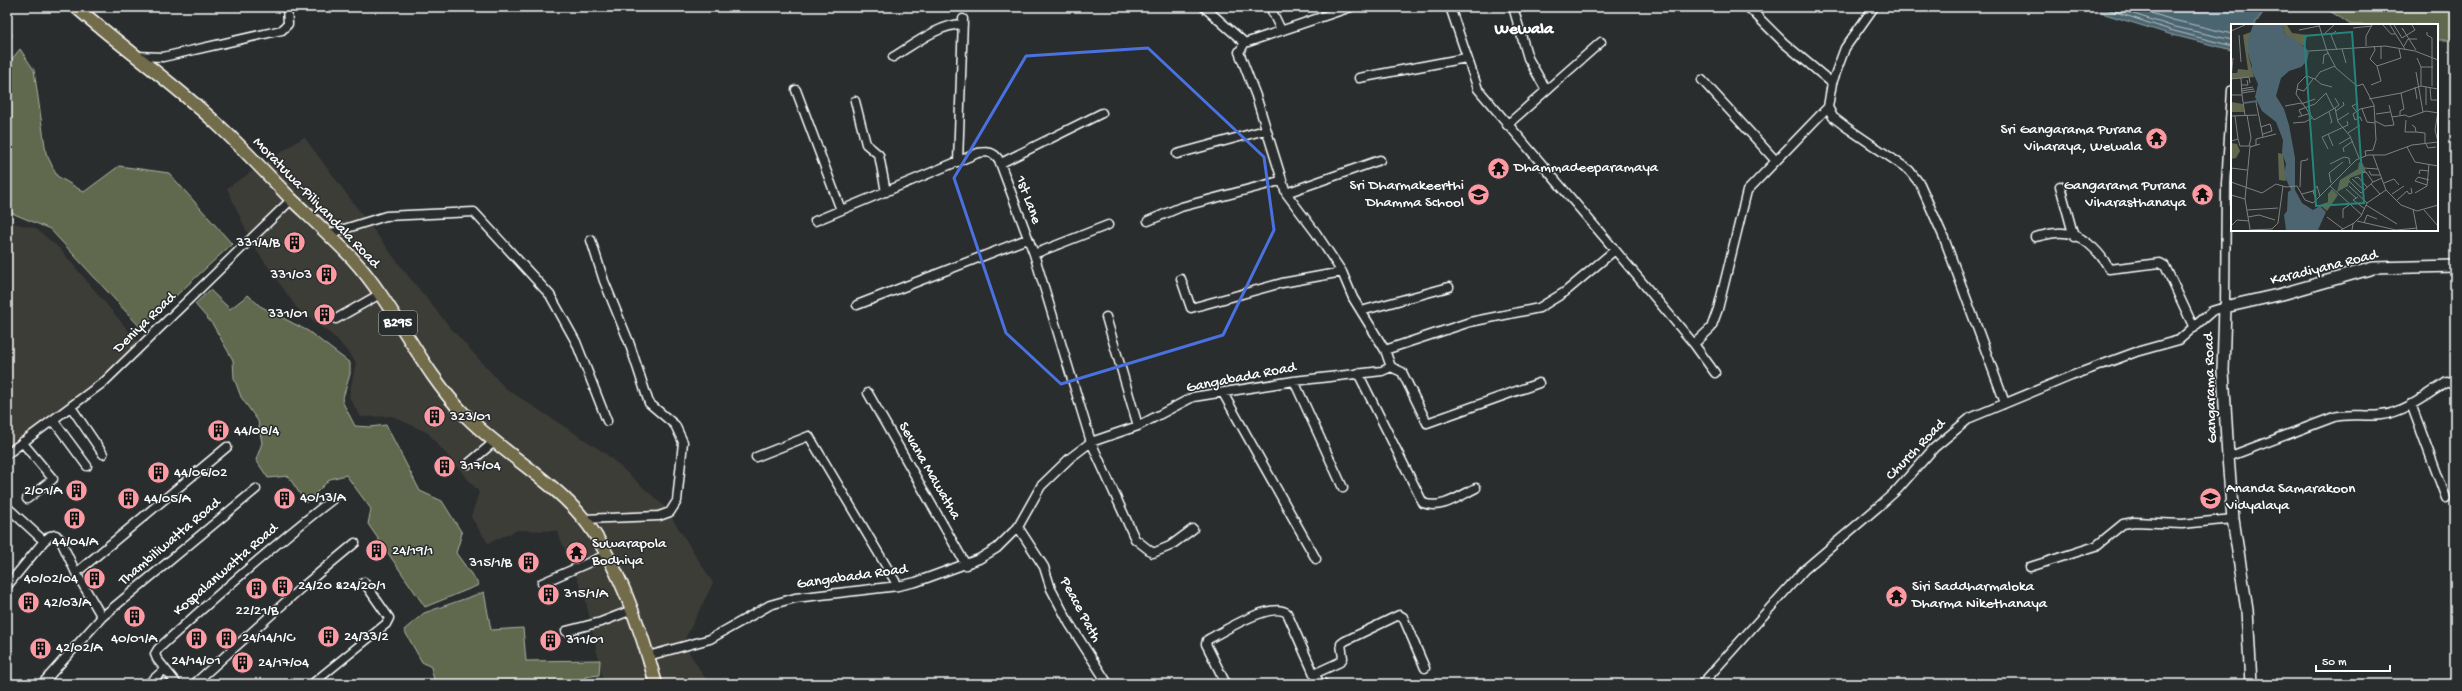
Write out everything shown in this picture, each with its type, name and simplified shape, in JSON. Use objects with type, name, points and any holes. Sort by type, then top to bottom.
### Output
[{"type":"main road","name":"Moratuwa-Piliyandala Road","points":[[76,7],[216,123],[354,260],[380,294],[429,372],[463,414],[494,442],[561,497],[583,519],[606,555],[632,610],[656,684]]},
{"type":"street","points":[[134,56],[163,57],[282,30],[288,24],[289,13],[287,7]]},
{"type":"street","points":[[1204,7],[1245,43]]},
{"type":"street","points":[[1270,7],[1281,30]]},
{"type":"street","points":[[1351,7],[1341,9],[1245,43],[1239,52],[1256,96],[1280,181],[1286,193],[1316,233],[1342,272],[1361,311],[1385,350],[1391,367],[1402,372],[1428,423],[1539,382]]},
{"type":"street","points":[[1450,7],[1466,58],[1478,89],[1694,344],[1715,373]]},
{"type":"street","points":[[1514,7],[1528,58],[1546,90]]},
{"type":"street","points":[[1748,7],[1784,43],[1832,83]]},
{"type":"street","points":[[1694,344],[1711,328],[1718,309],[1747,191],[1828,107],[1832,83],[1845,48],[1874,7]]},
{"type":"street","points":[[893,57],[943,28],[963,22],[958,162]]},
{"type":"street","points":[[1507,125],[1601,42]]},
{"type":"street","points":[[1359,78],[1466,58]]},
{"type":"street","points":[[1702,80],[1776,161]]},
{"type":"street","points":[[796,90],[841,210]]},
{"type":"street","points":[[855,101],[866,144],[878,155],[886,192]]},
{"type":"street","points":[[1828,107],[1833,117],[1909,170],[1920,184],[1944,238],[2005,403]]},
{"type":"street","points":[[1001,163],[1102,114]]},
{"type":"street","name":"Gangarama Road","points":[[2231,121],[2224,371],[2228,457],[2233,519],[2247,610],[2251,684]]},
{"type":"street","points":[[1177,154],[1266,130]]},
{"type":"street","name":"1st Lane","points":[[815,221],[986,151],[995,154],[1001,163],[1034,254],[1091,442],[1135,539],[1143,547],[1153,552],[1170,546],[1193,529]]},
{"type":"street","points":[[1286,193],[1380,160]]},
{"type":"street","points":[[1148,221],[1181,207],[1280,181]]},
{"type":"street","points":[[2060,186],[2074,237]]},
{"type":"street","name":"Deniya Road","points":[[7,454],[105,381],[292,200]]},
{"type":"street","points":[[328,234],[386,216],[474,212],[550,295],[576,342],[607,421]]},
{"type":"street","points":[[1034,254],[1108,226]]},
{"type":"street","points":[[2035,237],[2058,232],[2074,237],[2095,248],[2109,269],[2160,263],[2165,266],[2194,328]]},
{"type":"street","points":[[857,305],[1028,239]]},
{"type":"street","points":[[583,519],[659,516],[670,512],[678,501],[683,442],[675,426],[649,403],[629,342],[604,281],[591,240]]},
{"type":"street","points":[[1385,350],[1470,322],[1539,308],[1565,292],[1615,250]]},
{"type":"street","name":"Karadiyana Road","points":[[2225,307],[2282,294],[2373,268],[2455,266]]},
{"type":"street","points":[[1181,279],[1191,308],[1267,287],[1342,272]]},
{"type":"street","points":[[1361,311],[1449,287]]},
{"type":"street","points":[[336,319],[380,294]]},
{"type":"street","name":"Church Road","points":[[1702,684],[1804,570],[1897,490],[1934,448],[1970,418],[2078,373],[2136,352],[2179,340],[2212,311],[2225,307]]},
{"type":"street","points":[[1106,317],[1138,426]]},
{"type":"street","name":"Gangabada Road","points":[[648,656],[710,639],[770,605],[795,598],[898,586],[916,582],[966,564],[997,548],[1018,527],[1041,486],[1070,458],[1091,442],[1138,426],[1193,397],[1294,381],[1382,371],[1391,367]]},
{"type":"street","points":[[1358,373],[1423,503],[1432,506],[1444,504],[1476,488]]},
{"type":"street","points":[[1294,381],[1343,488]]},
{"type":"street","points":[[2228,457],[2334,417],[2348,414],[2381,415],[2411,404],[2447,382],[2455,386]]},
{"type":"street","name":"Sevana Mawatha","points":[[868,393],[966,564]]},
{"type":"street","points":[[1223,393],[1316,559]]},
{"type":"street","points":[[2411,404],[2446,498]]},
{"type":"street","points":[[71,407],[103,454]]},
{"type":"street","points":[[53,420],[87,466]]},
{"type":"street","points":[[756,457],[809,436],[898,586]]},
{"type":"street","points":[[22,442],[53,479],[27,499]]},
{"type":"street","points":[[468,464],[494,442]]},
{"type":"street","points":[[76,573],[227,447]]},
{"type":"street","name":"Thambiliwatta Road","points":[[42,684],[102,617],[256,489]]},
{"type":"street","name":"Kospalanwatta Road","points":[[177,684],[157,659],[155,654],[158,649],[228,585],[333,499]]},
{"type":"street","points":[[7,507],[44,541]]},
{"type":"street","points":[[2030,567],[2096,546],[2123,524],[2134,522],[2182,524],[2233,519]]},
{"type":"street","name":"Peace Path","points":[[1018,527],[1044,567],[1051,589],[1069,623],[1108,684]]},
{"type":"street","points":[[7,586],[44,541],[50,536],[56,535],[102,617]]},
{"type":"street","points":[[194,684],[301,588],[355,543]]},
{"type":"street","points":[[542,583],[606,555]]},
{"type":"street","points":[[312,684],[386,624],[389,618],[364,582]]},
{"type":"street","points":[[1226,684],[1206,644],[1207,640],[1238,623],[1273,609],[1281,609],[1287,613],[1314,674],[1319,682],[1324,684]]},
{"type":"street","points":[[566,631],[602,622],[632,610]]},
{"type":"street","points":[[1314,674],[1340,662],[1343,658],[1341,644],[1345,641],[1400,615],[1403,617],[1425,668]]},
{"type":"street","points":[[148,684],[166,669]]},
{"type":"highlighted area","points":[[1148,48],[1264,157],[1274,230],[1223,335],[1061,384],[1006,333],[954,178],[1026,56]]},
{"type":"shaded area","points":[[304,137],[405,272],[448,325],[505,388],[605,453],[665,507],[713,583],[683,643],[709,684],[604,684],[585,597],[557,531],[518,530],[488,543],[471,517],[479,492],[428,433],[392,416],[361,417],[349,397],[356,362],[337,339],[296,307],[253,245],[227,188]]},
{"type":"shaded area","points":[[7,222],[35,228],[59,248],[138,342],[103,376],[7,450]]},
{"type":"green space","points":[[2324,7],[2455,7],[2455,40],[2438,40],[2438,24],[2350,24]]},
{"type":"green space","points":[[20,49],[34,70],[46,153],[57,176],[84,192],[119,166],[169,173],[232,244],[141,328],[50,229],[7,211],[7,65]]},
{"type":"green space","points":[[210,290],[230,309],[248,295],[260,306],[308,331],[350,363],[350,374],[342,401],[355,426],[370,427],[386,425],[420,491],[442,501],[462,533],[456,553],[479,585],[425,607],[368,524],[371,509],[346,475],[330,479],[306,503],[288,476],[268,478],[256,460],[262,443],[258,421],[241,397],[234,378],[233,360],[213,325],[195,304]]},
{"type":"green space","points":[[484,592],[491,630],[523,628],[526,661],[600,660],[599,675],[585,677],[585,684],[435,684],[431,667],[422,662],[404,630],[424,613]]},
{"type":"water","points":[[2096,7],[2267,7],[2255,24],[2231,24],[2231,50],[2169,34],[2105,14]]},
{"type":"water","points":[[7,24],[12,35],[7,49]]},
{"type":"place","name":"Sri Gangarama Purana Viharaya, Wewala","points":[[2157,139]]},
{"type":"place","name":"Dhammadeeparamaya","points":[[1499,168]]},
{"type":"place","name":"Sri Dharmakeerthi Dhamma School","points":[[1479,195]]},
{"type":"place","name":"Gangarama Purana Viharasthanaya","points":[[2202,195]]},
{"type":"place","name":"331/4/B","points":[[295,243]]},
{"type":"place","name":"331/03","points":[[327,275]]},
{"type":"place","name":"331/01","points":[[324,314]]},
{"type":"place","name":"323/01","points":[[435,417]]},
{"type":"place","name":"44/08/4","points":[[218,431]]},
{"type":"place","name":"317/04","points":[[445,466]]},
{"type":"place","name":"44/06/02","points":[[158,473]]},
{"type":"place","name":"2/01/A","points":[[77,491]]},
{"type":"place","name":"40/13/A","points":[[285,498]]},
{"type":"place","name":"Ananda Samarakoon Vidyalaya","points":[[2211,498]]},
{"type":"place","name":"44/05/A","points":[[129,499]]},
{"type":"place","name":"44/04/A","points":[[75,519]]},
{"type":"place","name":"24/19/1","points":[[377,551]]},
{"type":"place","name":"Suwarapola Bodhiya","points":[[577,553]]},
{"type":"place","name":"315/1/B","points":[[528,563]]},
{"type":"place","name":"40/02/04","points":[[94,579]]},
{"type":"place","name":"24/20 &24/20/1","points":[[282,586]]},
{"type":"place","name":"22/21/B","points":[[257,588]]},
{"type":"place","name":"315/1/A","points":[[549,594]]},
{"type":"place","name":"Siri Saddharmaloka Dharma Nikethanaya","points":[[1896,596]]},
{"type":"place","name":"42/03/A","points":[[29,603]]},
{"type":"place","name":"40/01/A","points":[[134,616]]},
{"type":"place","name":"24/33/2","points":[[329,637]]},
{"type":"place","name":"24/14/01","points":[[196,638]]},
{"type":"place","name":"24/14/1/C","points":[[227,638]]},
{"type":"place","name":"311/01","points":[[550,640]]},
{"type":"place","name":"42/02/A","points":[[40,648]]},
{"type":"place","name":"24/17/04","points":[[243,663]]},
{"type":"district","name":"Wewala","points":[[1524,30]]}]
